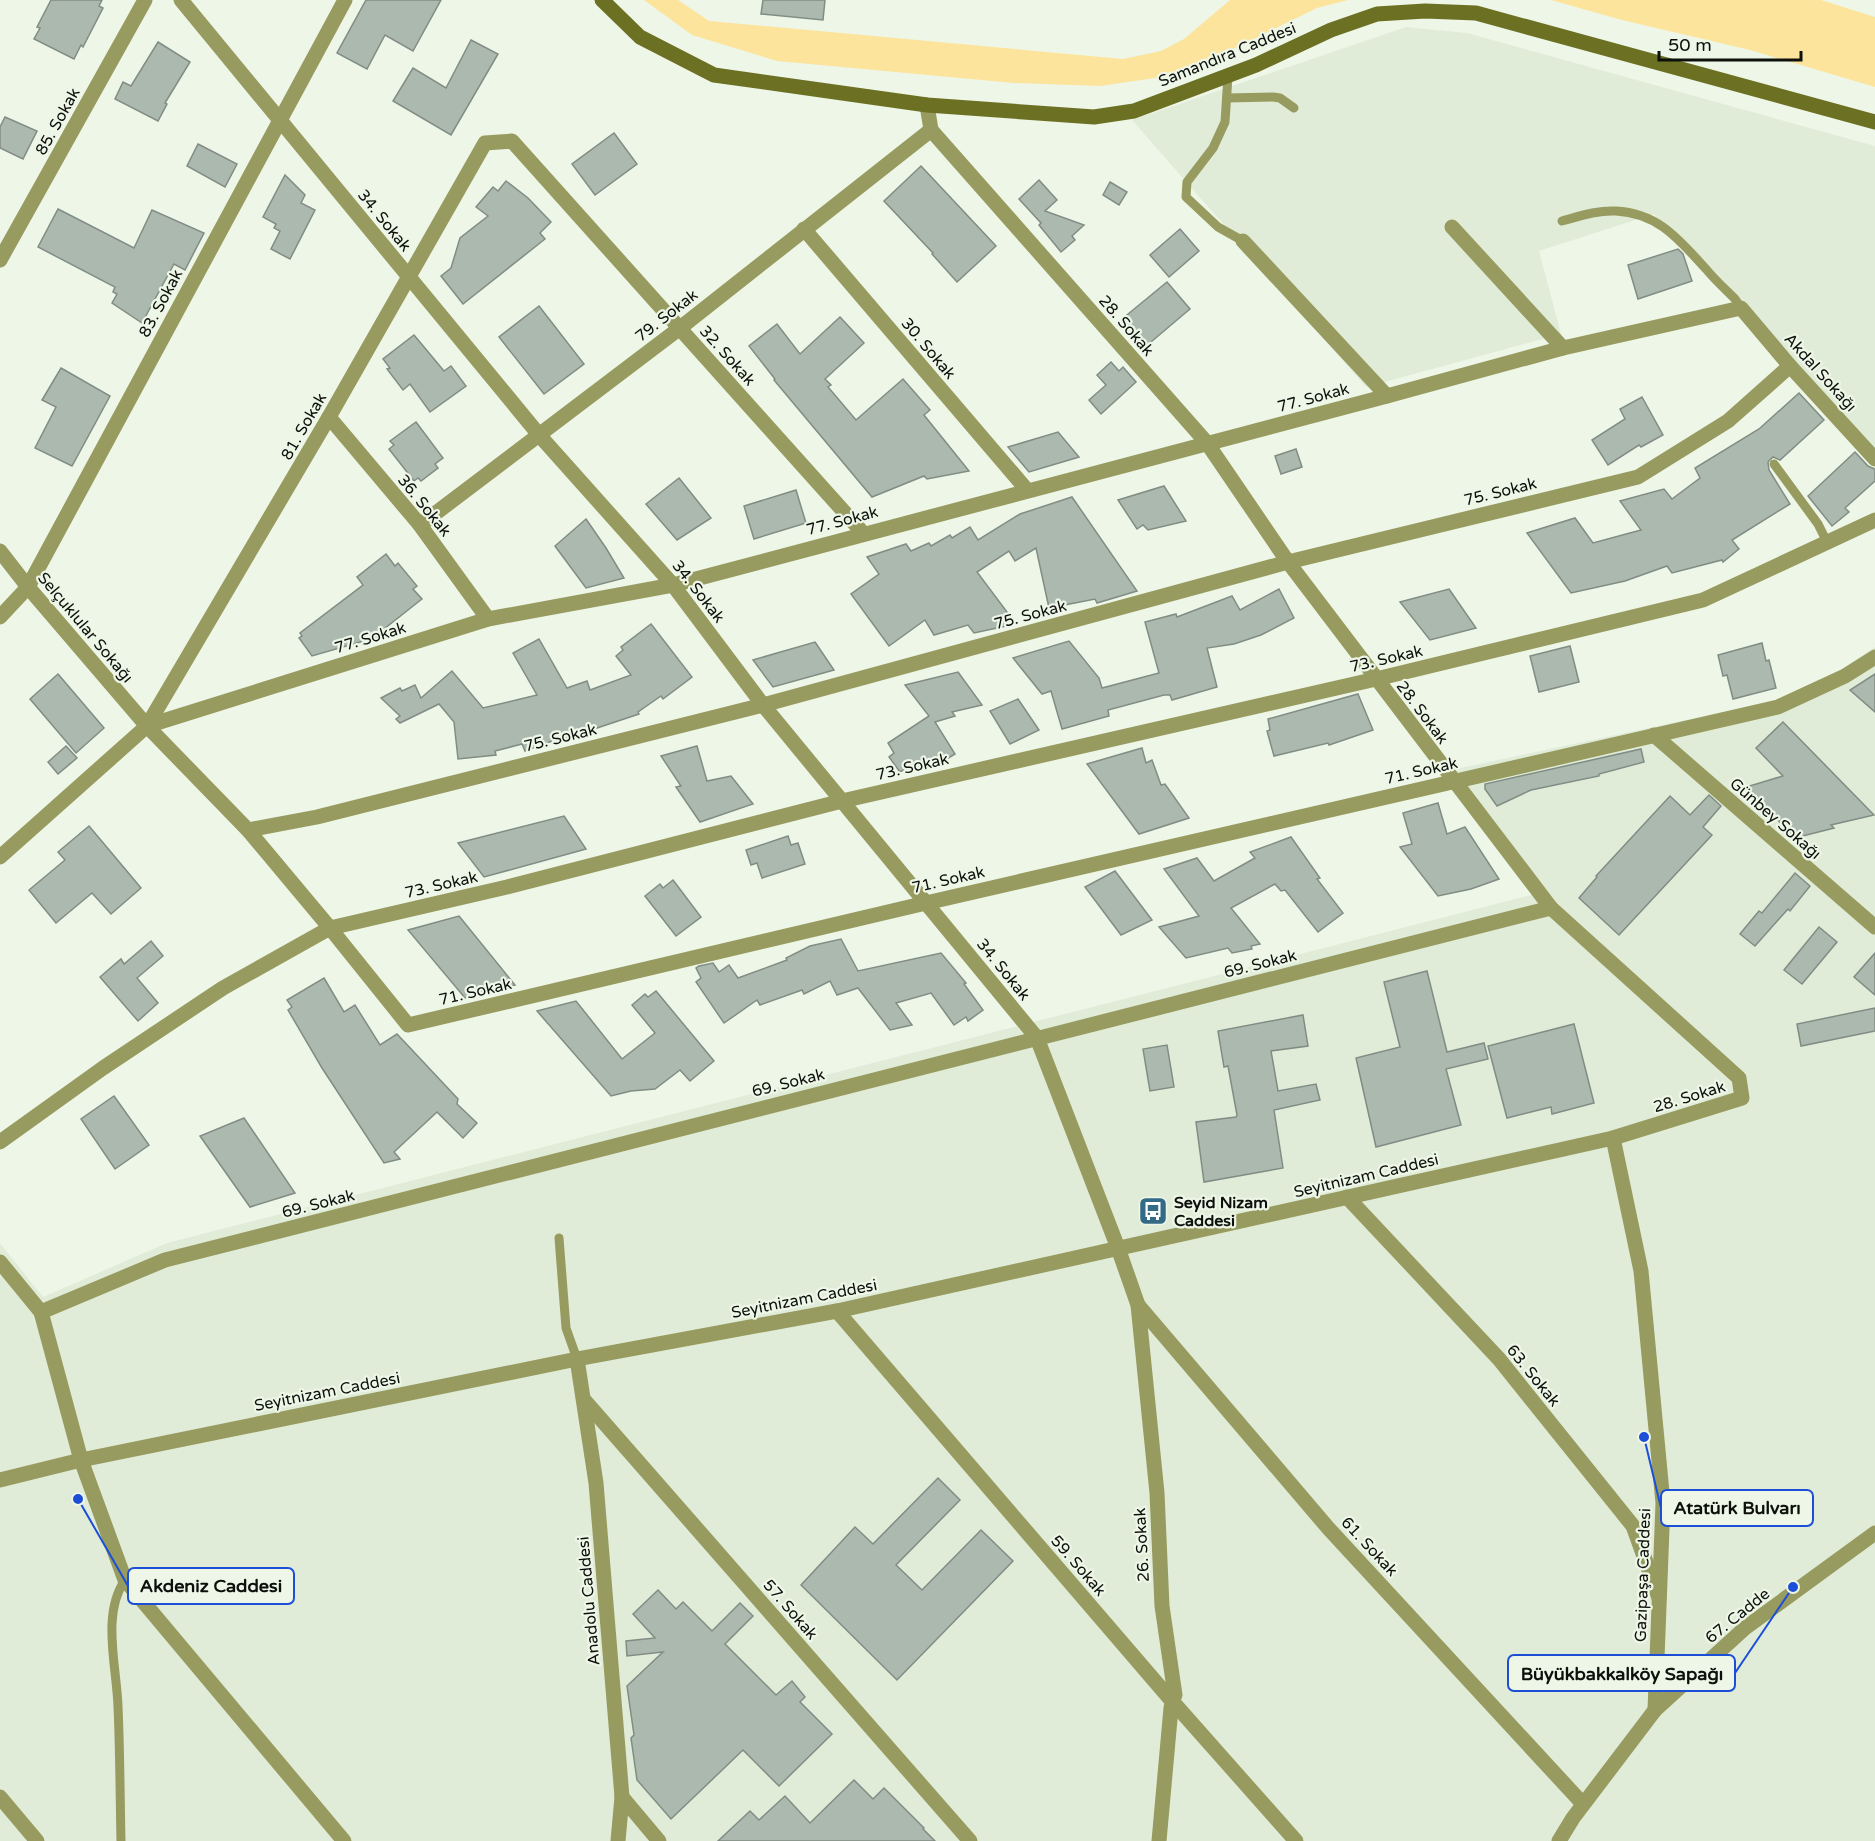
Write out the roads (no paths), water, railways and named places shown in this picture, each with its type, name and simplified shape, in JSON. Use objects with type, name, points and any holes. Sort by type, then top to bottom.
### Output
[{"type":"main road","name":"Samandıra Caddesi","points":[[603,0],[640,37],[714,75],[927,105],[1094,117],[1134,111],[1256,65],[1331,30],[1377,14],[1425,11],[1476,13],[1875,122]]},
{"type":"street","name":"85. Sokak","points":[[0,260],[145,0]]},
{"type":"street","name":"34. Sokak","points":[[181,0],[540,436],[673,585],[763,705],[1037,1038],[1118,1248]]},
{"type":"street","name":"83. Sokak","points":[[0,617],[28,587],[345,0]]},
{"type":"street","points":[[927,105],[931,130]]},
{"type":"street","name":"79. Sokak","points":[[420,525],[680,328],[931,130]]},
{"type":"street","name":"28. Sokak","points":[[931,130],[1207,443],[1288,562],[1551,908],[1739,1078],[1742,1098],[1613,1138]]},
{"type":"street","name":"32. Sokak","points":[[485,143],[512,141],[863,533]]},
{"type":"street","name":"81. Sokak","points":[[147,726],[329,417],[485,143]]},
{"type":"street","points":[[1452,227],[1563,348]]},
{"type":"street","name":"30. Sokak","points":[[804,229],[1027,490]]},
{"type":"street","points":[[1243,241],[1387,396]]},
{"type":"street","name":"77. Sokak","points":[[0,858],[147,726],[488,619],[673,585],[1563,348],[1741,308]]},
{"type":"street","name":"Akdal Sokağı","points":[[1741,308],[1790,366],[1875,459]]},
{"type":"street","name":"75. Sokak","points":[[248,830],[317,817],[763,705],[1288,562],[1638,477],[1728,421],[1790,366]]},
{"type":"street","name":"36. Sokak","points":[[329,417],[420,525],[488,619]]},
{"type":"street","name":"73. Sokak","points":[[0,1142],[103,1068],[223,988],[330,928],[507,887],[842,801],[1376,679],[1703,600],[1875,520]]},
{"type":"street","name":"Selçuklular Sokağı","points":[[0,551],[147,726]]},
{"type":"street","name":"71. Sokak","points":[[147,726],[248,830],[408,1025],[1778,707],[1845,676],[1875,657]]},
{"type":"street","name":"Günbey Sokağı","points":[[1654,735],[1875,927]]},
{"type":"street","name":"69. Sokak","points":[[41,1312],[165,1260],[1551,908]]},
{"type":"street","name":"Seyitnizam Caddesi","points":[[0,1480],[81,1460],[577,1359],[837,1311],[1613,1138]]},
{"type":"street","name":"Gazipaşa Caddesi","points":[[1613,1138],[1642,1282],[1663,1503],[1655,1710]]},
{"type":"street","name":"63. Sokak","points":[[1347,1197],[1499,1359],[1633,1526],[1659,1598]]},
{"type":"street","name":"26. Sokak","points":[[1118,1248],[1138,1305],[1157,1493],[1162,1606],[1175,1695],[1172,1701],[1160,1841]]},
{"type":"street","points":[[0,1262],[41,1312],[81,1460],[126,1580],[344,1841]]},
{"type":"street","name":"61. Sokak","points":[[1138,1305],[1329,1529],[1583,1804]]},
{"type":"street","name":"59. Sokak","points":[[837,1311],[1172,1701],[1296,1841]]},
{"type":"street","name":"Anadolu Caddesi","points":[[577,1359],[596,1483],[622,1797],[618,1841]]},
{"type":"street","name":"57. Sokak","points":[[585,1401],[970,1841]]},
{"type":"street","name":"67. Cadde","points":[[1655,1710],[1745,1628],[1875,1533]]},
{"type":"street","points":[[1559,1841],[1583,1804],[1655,1710]]},
{"type":"street","points":[[0,1797],[37,1841]]},
{"type":"street","points":[[622,1797],[659,1841]]},
{"type":"lane","points":[[1228,76],[1225,122],[1221,134],[1187,183],[1186,197],[1218,227],[1243,241]]},
{"type":"lane","points":[[1227,98],[1280,98],[1294,108]]},
{"type":"lane","points":[[1562,221],[1588,214],[1615,211],[1654,221],[1678,238],[1741,308]]},
{"type":"lane","points":[[1774,464],[1818,524],[1827,542]]},
{"type":"lane","points":[[559,1238],[566,1328],[577,1359]]},
{"type":"lane","points":[[120,1841],[118,1704],[112,1646],[116,1597],[126,1580]]},
{"type":"place","name":"Seyid Nizam Caddesi","points":[[1153,1211]]},
{"type":"place","name":"Atatürk Bulvarı","points":[[1644,1437]]},
{"type":"place","name":"Akdeniz Caddesi","points":[[78,1499]]},
{"type":"place","name":"Büyükbakkalköy Sapağı","points":[[1793,1587]]}]
